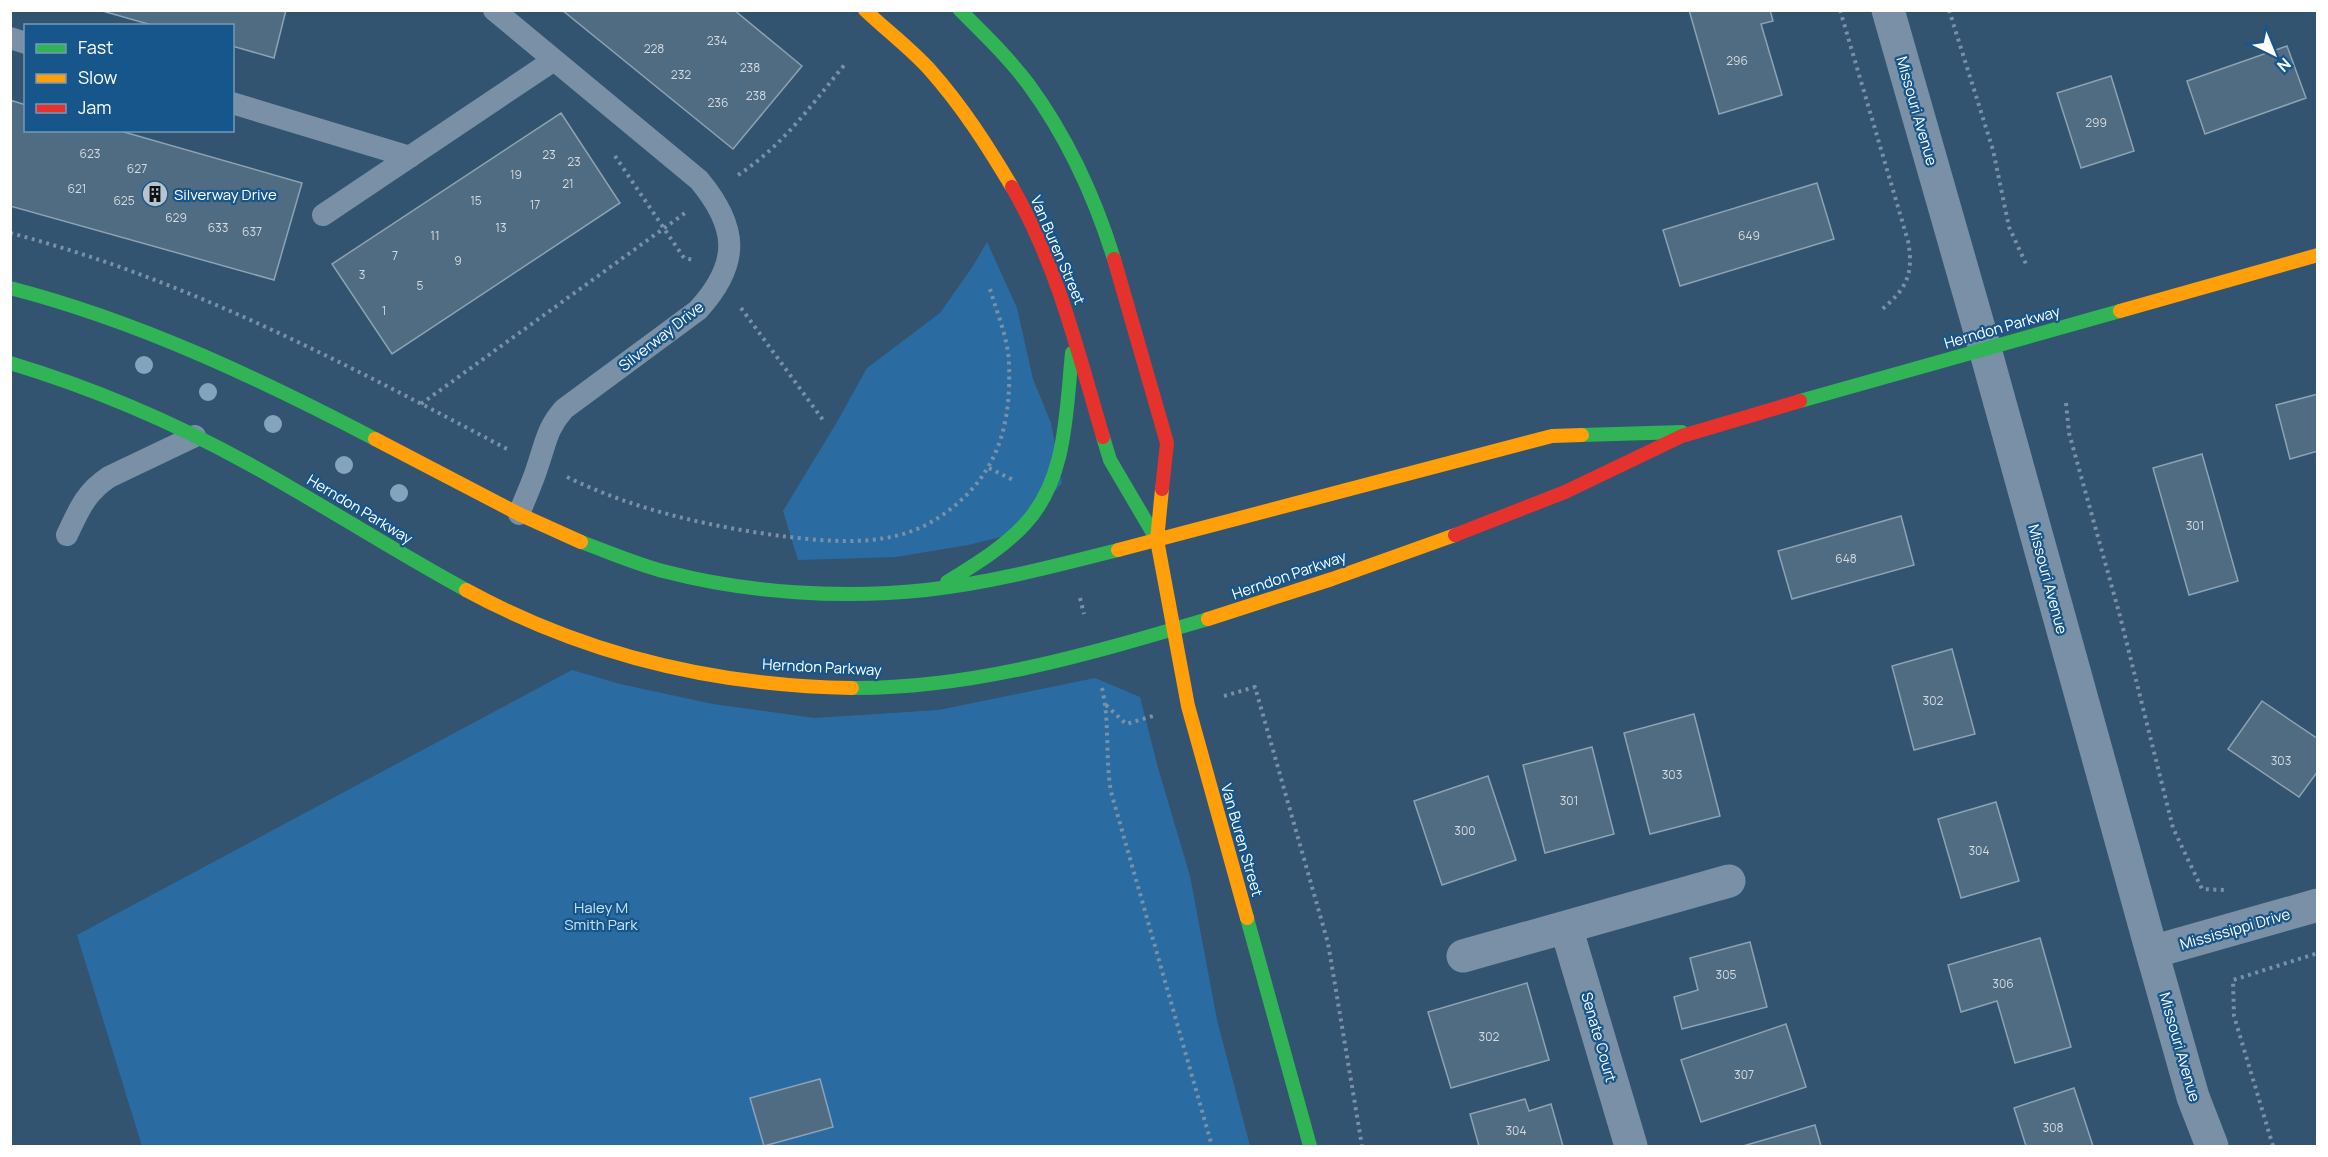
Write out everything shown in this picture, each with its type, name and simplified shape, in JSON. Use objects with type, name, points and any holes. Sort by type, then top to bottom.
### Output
[{"type":"main road","name":"Van Buren Street","points":[[865,10],[928,68],[957,102],[981,134],[1030,218],[1074,336],[1110,460],[1157,540]]},
{"type":"main road","name":"Van Buren Street","points":[[960,10],[1029,85],[1069,149],[1104,226],[1130,309],[1167,443],[1157,540],[1192,725],[1310,1146]]},
{"type":"main road","name":"Herndon Parkway","points":[[10,363],[92,390],[195,436],[249,463],[478,598],[582,644],[703,674],[780,684],[848,688],[898,687],[960,680],[1015,669],[1174,630],[1327,580],[1552,498],[1695,432],[2318,255]]},
{"type":"main road","name":"Herndon Parkway","points":[[10,288],[53,299],[190,349],[319,410],[519,514],[620,558],[666,572],[721,583],[821,593],[877,594],[937,588],[1023,573],[1552,436],[1695,432]]},
{"type":"main road","points":[[937,588],[1021,529],[1045,497],[1060,453],[1074,336]]},
{"type":"street","name":"Missouri Avenue","points":[[1888,10],[1986,349],[2193,1096],[2212,1146]]},
{"type":"street","points":[[1463,956],[1729,881]]},
{"type":"street","name":"Mississippi Drive","points":[[2152,952],[2318,905]]},
{"type":"street","name":"Senate Court","points":[[1566,927],[1631,1146]]},
{"type":"lane","name":"Silverway Drive","points":[[494,10],[699,180],[720,208],[727,226],[729,243],[727,263],[719,282],[710,297],[698,310],[564,409],[555,419],[548,430],[519,514]]},
{"type":"lane","points":[[323,216],[554,60]]},
{"type":"lane","points":[[234,104],[410,157]]},
{"type":"lane","points":[[67,535],[82,503],[97,485],[195,436]]},
{"type":"path","points":[[1840,10],[1908,241],[1911,259],[1910,274],[1903,287],[1895,299],[1881,310]]},
{"type":"path","points":[[1949,10],[1994,150],[2009,227],[2026,264]]},
{"type":"path","points":[[737,176],[757,163],[781,142],[846,63]]},
{"type":"path","points":[[613,153],[684,258],[701,261]]},
{"type":"path","points":[[421,404],[688,210]]},
{"type":"path","points":[[10,233],[104,260],[207,299],[261,323],[517,454]]},
{"type":"path","points":[[565,476],[620,500],[699,523],[783,536],[836,540],[868,539],[911,532],[950,510],[966,495],[989,468],[998,450],[1004,429],[1009,363],[1006,339],[990,289]]},
{"type":"path","points":[[735,301],[824,420]]},
{"type":"path","points":[[2066,403],[2068,433],[2120,616],[2173,828],[2202,889],[2232,890]]},
{"type":"path","points":[[989,468],[1016,482]]},
{"type":"path","points":[[1255,687],[1328,943],[1362,1146]]},
{"type":"path","points":[[1126,724],[1106,705],[1108,774],[1111,792],[1212,1146]]},
{"type":"path","points":[[2273,1146],[2234,1016],[2233,980],[2318,953]]},
{"type":"green space","points":[[987,242],[1017,308],[1033,379],[1051,423],[1062,483],[1017,533],[968,545],[896,557],[798,560],[783,511],[867,368],[940,313]]},
{"type":"green space","name":"Haley M Smith Park","points":[[572,670],[620,684],[713,704],[814,718],[939,710],[1095,678],[1140,697],[1190,876],[1217,1020],[1250,1146],[142,1146],[77,935]]},
{"type":"building","points":[[99,10],[286,10],[274,58],[234,47],[234,24],[148,24]]},
{"type":"building","points":[[562,10],[734,10],[802,66],[733,149]]},
{"type":"building","points":[[1689,10],[1770,10],[1773,21],[1761,24],[1782,95],[1719,114]]},
{"type":"building","points":[[2287,46],[2306,98],[2205,134],[2187,81]]},
{"type":"building","points":[[2111,76],[2134,151],[2081,168],[2057,93]]},
{"type":"building","name":"Silverway Drive","points":[[10,100],[24,104],[24,132],[124,132],[302,183],[274,280],[10,206]]},
{"type":"building","points":[[561,113],[620,203],[392,354],[332,264]]},
{"type":"building","points":[[1817,183],[1834,239],[1680,286],[1663,230]]},
{"type":"building","points":[[2318,394],[2318,451],[2290,459],[2276,405]]},
{"type":"building","points":[[2202,454],[2238,581],[2189,595],[2153,468]]},
{"type":"building","points":[[1901,516],[1914,565],[1792,599],[1778,551]]},
{"type":"building","points":[[1952,649],[1975,734],[1914,750],[1892,666]]},
{"type":"building","points":[[2262,701],[2318,739],[2318,771],[2299,797],[2228,749]]},
{"type":"building","points":[[1694,714],[1720,816],[1650,834],[1624,733]]},
{"type":"building","points":[[1592,747],[1614,834],[1545,853],[1523,765]]},
{"type":"building","points":[[1488,776],[1516,860],[1442,885],[1414,801]]},
{"type":"building","points":[[1996,802],[2019,881],[1961,898],[1938,819]]},
{"type":"building","points":[[2040,938],[2071,1047],[2015,1063],[1997,1001],[1961,1012],[1948,965]]},
{"type":"building","points":[[1750,942],[1767,1007],[1682,1029],[1674,997],[1698,990],[1690,958]]},
{"type":"building","points":[[1527,983],[1549,1060],[1451,1088],[1428,1012]]},
{"type":"building","points":[[1786,1024],[1806,1087],[1701,1122],[1681,1060]]},
{"type":"building","points":[[820,1079],[833,1127],[764,1146],[750,1098]]},
{"type":"building","points":[[2074,1088],[2093,1146],[2026,1146],[2014,1108]]},
{"type":"building","points":[[1525,1099],[1529,1111],[1551,1104],[1563,1146],[1479,1146],[1470,1114]]},
{"type":"building","points":[[1815,1125],[1821,1146],[1743,1146]]},
{"type":"traffic: fast","points":[[960,10],[1021,75],[1056,126],[1089,191],[1114,259]]},
{"type":"traffic: fast","points":[[10,288],[105,317],[197,353],[287,394],[375,439]]},
{"type":"traffic: fast","points":[[1800,401],[2120,311]]},
{"type":"traffic: fast","points":[[947,582],[1007,541],[1025,524],[1039,506],[1057,465],[1062,443],[1072,353]]},
{"type":"traffic: fast","points":[[10,363],[102,395],[191,434],[276,479],[466,590]]},
{"type":"traffic: fast","points":[[1582,435],[1682,432]]},
{"type":"traffic: fast","points":[[1103,437],[1110,460],[1157,540]]},
{"type":"traffic: fast","points":[[581,542],[645,566],[698,579],[762,589],[829,594],[894,593],[950,587],[1022,573],[1118,550]]},
{"type":"traffic: fast","points":[[852,688],[897,687],[987,676],[1077,656],[1208,619]]},
{"type":"traffic: fast","points":[[1247,918],[1310,1146]]},
{"type":"traffic: slow","points":[[865,10],[914,54],[942,84],[974,126],[1012,187]]},
{"type":"traffic: slow","points":[[2120,311],[2318,255]]},
{"type":"traffic: slow","points":[[1118,550],[1552,436],[1582,435]]},
{"type":"traffic: slow","points":[[375,439],[519,514],[581,542]]},
{"type":"traffic: slow","points":[[1162,489],[1157,540],[1188,706],[1247,918]]},
{"type":"traffic: slow","points":[[1208,619],[1332,579],[1455,535]]},
{"type":"traffic: slow","points":[[466,590],[511,613],[558,632],[653,663],[751,681],[852,688]]},
{"type":"traffic: jam","points":[[1012,187],[1028,216],[1054,278],[1103,437]]},
{"type":"traffic: jam","points":[[1114,259],[1167,443],[1162,489]]},
{"type":"traffic: jam","points":[[1455,535],[1565,492],[1682,436],[1800,401]]},
{"type":"place","name":"Silverway Drive","points":[[155,194]]}]
